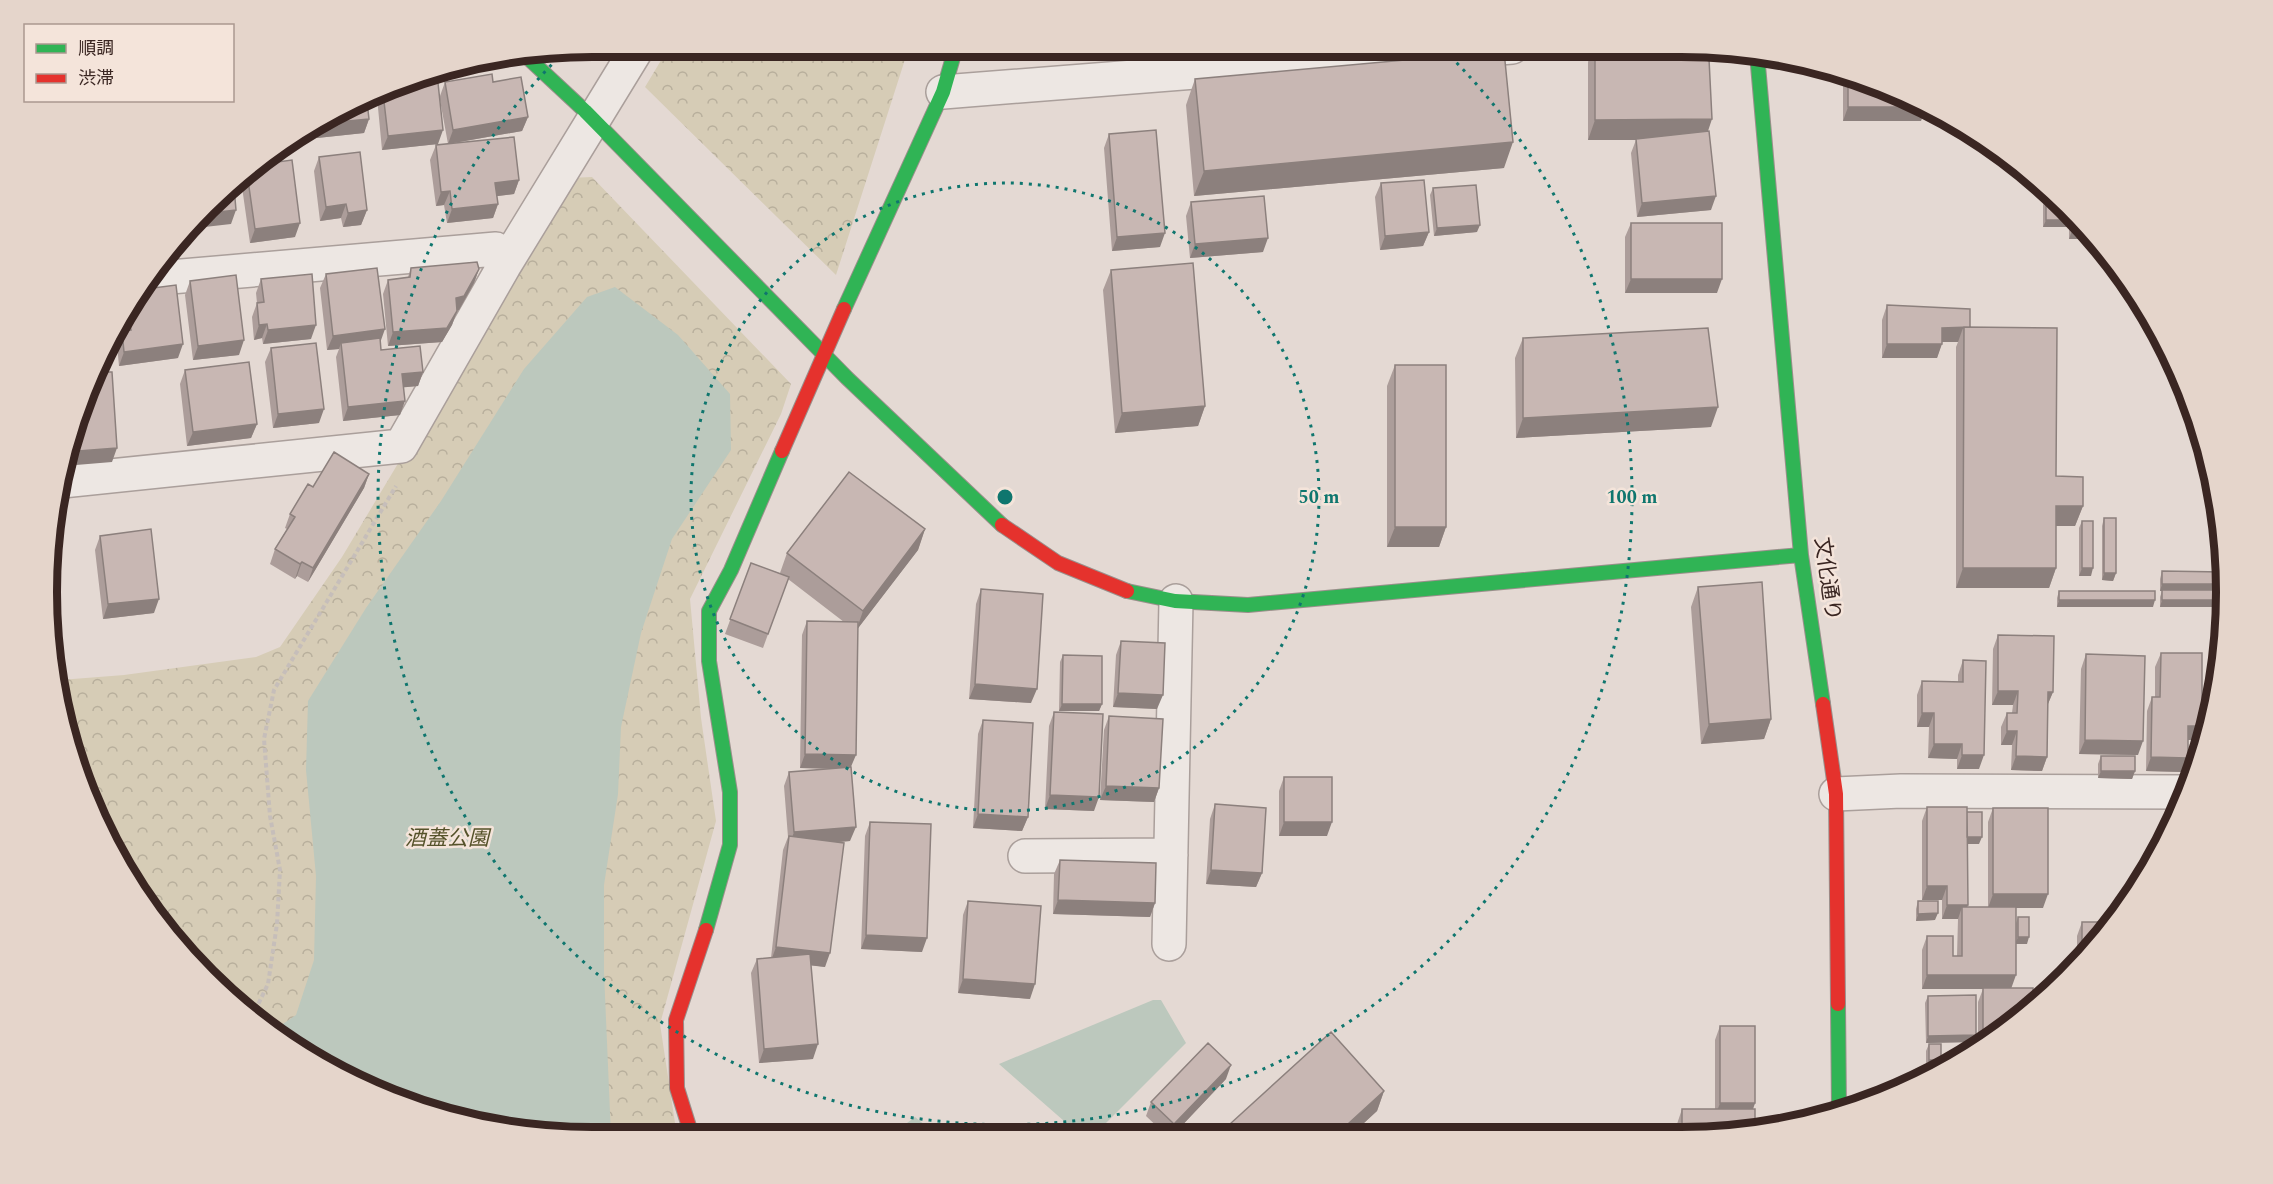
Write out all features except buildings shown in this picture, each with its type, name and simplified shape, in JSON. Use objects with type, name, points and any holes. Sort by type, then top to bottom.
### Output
[{"type":"street","points":[[69,480],[401,446],[509,257],[631,57]]},
{"type":"street","points":[[689,1127],[677,1088],[676,1020],[717,896],[730,845],[730,792],[709,661],[709,611],[731,570],[822,355],[943,92],[953,57]]},
{"type":"street","points":[[943,92],[1386,57]]},
{"type":"street","points":[[531,61],[593,120],[822,355],[1001,525],[1081,575],[1103,584],[1176,601],[1220,606],[1306,601],[1801,555]]},
{"type":"street","name":"文化通り","points":[[1758,63],[1801,555],[1836,794],[1839,1103]]},
{"type":"street","points":[[159,278],[496,249],[509,257]]},
{"type":"street","points":[[1169,944],[1176,601]]},
{"type":"street","points":[[1836,794],[1901,791],[2177,792]]},
{"type":"street","points":[[1025,856],[1171,855]]},
{"type":"path","points":[[256,1008],[268,984],[277,924],[280,870],[270,816],[264,739],[274,690],[400,479]]},
{"type":"green space","points":[[663,57],[906,57],[836,275],[645,87]]},
{"type":"green space","name":"酒蓋公園","points":[[592,177],[791,384],[781,414],[690,599],[701,718],[716,821],[660,1024],[676,1127],[557,1126],[488,1117],[454,1109],[420,1099],[355,1072],[295,1037],[266,1016],[239,994],[190,945],[147,889],[129,860],[112,829],[85,764],[65,680],[124,675],[256,657],[280,647],[342,557],[569,178]]},
{"type":"shaded area","points":[[615,287],[678,335],[730,394],[731,450],[672,539],[641,633],[621,727],[618,794],[604,885],[604,972],[611,1127],[557,1126],[522,1122],[488,1117],[420,1099],[355,1072],[280,1026],[296,1015],[314,960],[316,876],[306,770],[308,701],[366,608],[441,501],[524,369],[587,297]]},
{"type":"shaded area","points":[[1153,1000],[1161,1000],[1186,1043],[1102,1127],[1071,1127],[999,1064]]},
{"type":"shaded area","points":[[915,1117],[927,1127],[902,1127]]},
{"type":"traffic: fast","points":[[844,309],[943,92],[953,57]]},
{"type":"traffic: fast","points":[[531,61],[585,111],[847,378],[1002,525]]},
{"type":"traffic: fast","points":[[1758,63],[1801,555],[1823,704]]},
{"type":"traffic: fast","points":[[706,930],[730,845],[730,792],[709,661],[709,611],[731,570],[782,451]]},
{"type":"traffic: fast","points":[[1127,591],[1175,601],[1248,605],[1801,555]]},
{"type":"traffic: fast","points":[[1838,1004],[1839,1103]]},
{"type":"traffic: jam","points":[[782,451],[844,309]]},
{"type":"traffic: jam","points":[[1002,525],[1058,563],[1127,591]]},
{"type":"traffic: jam","points":[[1823,704],[1836,794],[1838,1004]]},
{"type":"traffic: jam","points":[[689,1127],[677,1088],[676,1020],[706,930]]}]
